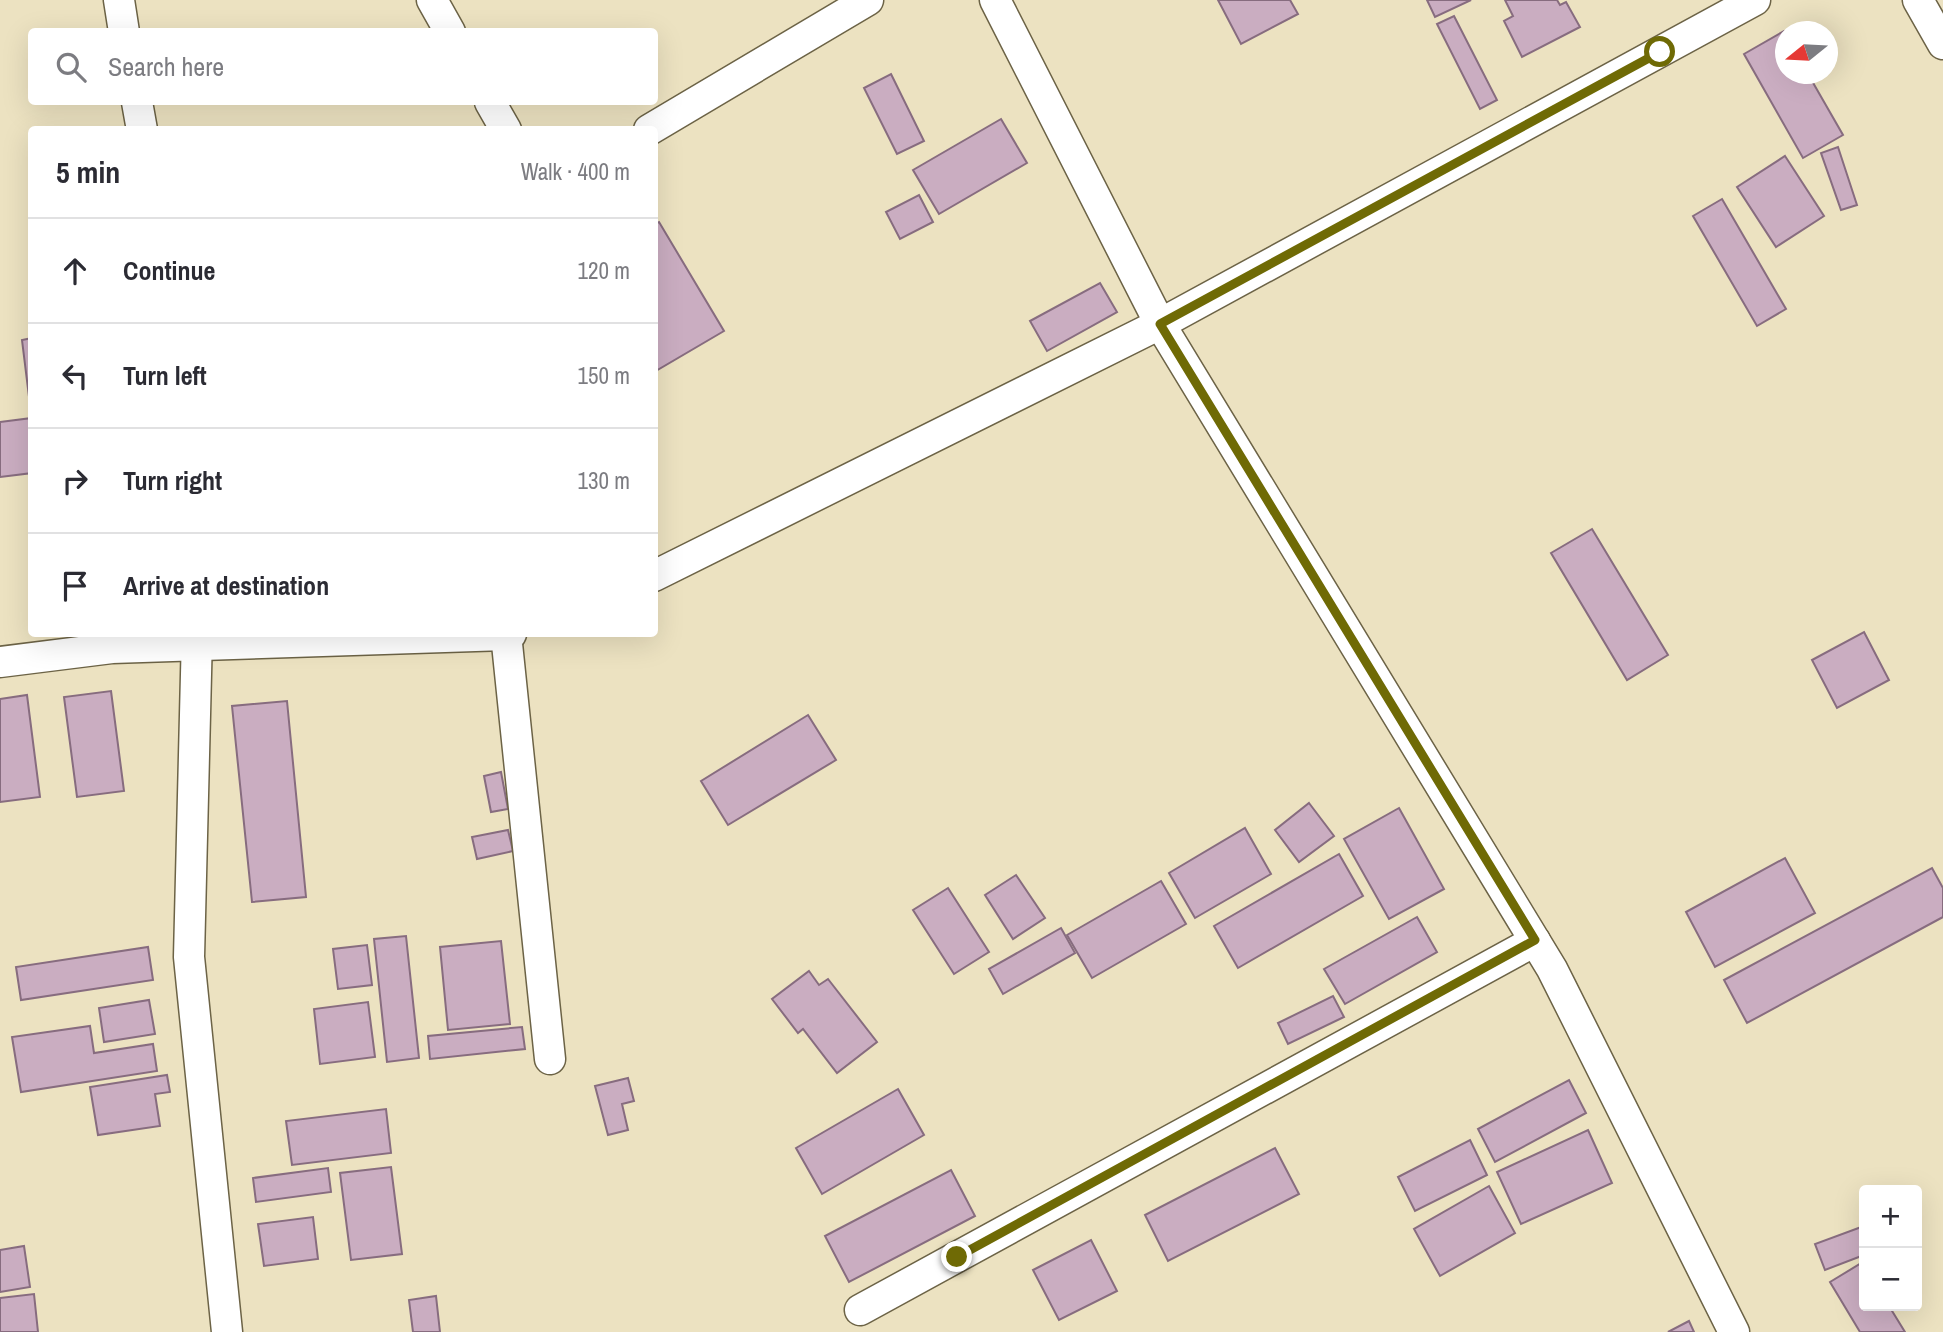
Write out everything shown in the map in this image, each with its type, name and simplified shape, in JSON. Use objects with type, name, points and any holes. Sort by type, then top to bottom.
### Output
[{"type":"street","points":[[119,0],[123,28]]},
{"type":"street","points":[[432,0],[448,28]]},
{"type":"street","points":[[656,126],[868,0]]},
{"type":"street","points":[[995,0],[1160,324],[1552,969],[1734,1332]]},
{"type":"street","points":[[658,574],[1160,324],[1755,0]]},
{"type":"street","points":[[1918,0],[1943,44]]},
{"type":"street","points":[[138,105],[141,126]]},
{"type":"street","points":[[492,105],[504,126]]},
{"type":"street","points":[[0,662],[197,640],[352,637]]},
{"type":"street","points":[[508,637],[550,1059]]},
{"type":"street","points":[[197,640],[189,957],[227,1332]]},
{"type":"street","points":[[860,1310],[1535,940]]},
{"type":"building","points":[[1218,0],[1290,0],[1298,14],[1241,44]]},
{"type":"building","points":[[1427,0],[1471,0],[1435,17]]},
{"type":"building","points":[[1505,0],[1557,0],[1560,5],[1566,2],[1580,27],[1522,57],[1504,21],[1513,16]]},
{"type":"building","points":[[1454,16],[1497,100],[1480,109],[1437,24]]},
{"type":"building","points":[[1775,36],[1775,84],[1814,84],[1843,135],[1803,158],[1744,54]]},
{"type":"building","points":[[891,74],[924,141],[897,154],[864,88]]},
{"type":"building","points":[[1001,119],[1027,163],[939,214],[913,170]]},
{"type":"building","points":[[1838,147],[1857,205],[1841,210],[1821,153]]},
{"type":"building","points":[[1785,156],[1824,216],[1776,247],[1737,187]]},
{"type":"building","points":[[919,195],[933,222],[900,239],[886,212]]},
{"type":"building","points":[[1722,199],[1786,309],[1757,326],[1693,216]]},
{"type":"building","points":[[658,223],[724,331],[658,370]]},
{"type":"building","points":[[1100,283],[1117,312],[1047,351],[1030,321]]},
{"type":"building","points":[[28,339],[28,389],[22,340]]},
{"type":"building","points":[[28,418],[28,474],[0,477],[0,422]]},
{"type":"building","points":[[1592,529],[1668,655],[1627,680],[1551,553]]},
{"type":"building","points":[[1864,632],[1889,680],[1837,708],[1812,660]]},
{"type":"building","points":[[111,691],[124,791],[77,797],[64,697]]},
{"type":"building","points":[[27,695],[40,797],[0,802],[0,699]]},
{"type":"building","points":[[287,701],[306,897],[252,902],[232,706]]},
{"type":"building","points":[[808,715],[836,760],[728,825],[701,781]]},
{"type":"building","points":[[501,772],[508,809],[491,812],[484,776]]},
{"type":"building","points":[[1309,803],[1334,836],[1299,862],[1275,830]]},
{"type":"building","points":[[1399,808],[1444,889],[1389,919],[1344,839]]},
{"type":"building","points":[[1245,828],[1271,874],[1195,918],[1169,873]]},
{"type":"building","points":[[508,830],[513,851],[477,859],[472,837]]},
{"type":"building","points":[[1339,854],[1363,896],[1238,968],[1214,926]]},
{"type":"building","points":[[1785,858],[1815,913],[1715,967],[1686,912]]},
{"type":"building","points":[[1932,868],[1943,888],[1943,917],[1747,1023],[1724,980]]},
{"type":"building","points":[[1016,875],[1045,918],[1013,939],[985,895]]},
{"type":"building","points":[[1161,881],[1186,924],[1092,978],[1067,935]]},
{"type":"building","points":[[948,888],[989,952],[954,974],[913,910]]},
{"type":"building","points":[[1417,917],[1437,952],[1345,1004],[1324,969]]},
{"type":"building","points":[[1061,928],[1075,953],[1003,994],[989,969]]},
{"type":"building","points":[[406,936],[419,1058],[387,1062],[374,939]]},
{"type":"building","points":[[501,941],[510,1024],[448,1030],[440,947]]},
{"type":"building","points":[[367,945],[372,985],[338,989],[333,949]]},
{"type":"building","points":[[148,947],[153,980],[21,1000],[16,967]]},
{"type":"building","points":[[809,971],[819,985],[828,979],[877,1042],[837,1073],[803,1029],[798,1033],[772,999]]},
{"type":"building","points":[[1333,996],[1344,1017],[1288,1044],[1278,1023]]},
{"type":"building","points":[[149,1000],[155,1034],[104,1042],[99,1008]]},
{"type":"building","points":[[368,1002],[375,1057],[320,1064],[314,1009]]},
{"type":"building","points":[[90,1026],[94,1053],[153,1044],[157,1071],[21,1092],[12,1037]]},
{"type":"building","points":[[522,1027],[525,1049],[430,1059],[428,1036]]},
{"type":"building","points":[[167,1075],[170,1092],[155,1094],[160,1126],[98,1135],[90,1087]]},
{"type":"building","points":[[628,1078],[634,1101],[622,1104],[628,1130],[608,1135],[595,1086]]},
{"type":"building","points":[[1569,1080],[1586,1113],[1495,1162],[1478,1129]]},
{"type":"building","points":[[898,1089],[924,1135],[822,1194],[796,1148]]},
{"type":"building","points":[[386,1109],[391,1153],[292,1165],[286,1121]]},
{"type":"building","points":[[1588,1130],[1612,1183],[1521,1224],[1497,1172]]},
{"type":"building","points":[[1470,1140],[1487,1175],[1415,1211],[1398,1177]]},
{"type":"building","points":[[1275,1148],[1299,1194],[1168,1261],[1145,1215]]},
{"type":"building","points":[[391,1167],[402,1254],[351,1260],[340,1173]]},
{"type":"building","points":[[328,1168],[331,1192],[256,1202],[253,1178]]},
{"type":"building","points":[[951,1170],[975,1216],[849,1282],[825,1236]]},
{"type":"building","points":[[1489,1186],[1515,1233],[1440,1276],[1414,1229]]},
{"type":"building","points":[[313,1217],[318,1259],[264,1266],[258,1224]]},
{"type":"building","points":[[1859,1228],[1859,1257],[1825,1270],[1815,1244]]},
{"type":"building","points":[[1091,1240],[1117,1291],[1059,1320],[1033,1270]]},
{"type":"building","points":[[24,1246],[30,1287],[0,1292],[0,1250]]},
{"type":"building","points":[[1859,1264],[1859,1311],[1892,1311],[1905,1332],[1860,1332],[1830,1282]]},
{"type":"building","points":[[34,1294],[38,1332],[0,1332],[0,1298]]},
{"type":"building","points":[[436,1296],[440,1332],[413,1332],[409,1300]]},
{"type":"building","points":[[1689,1321],[1694,1332],[1668,1332]]},
{"type":"route","points":[[957,1257],[1535,940],[1160,324],[1660,52]]}]
